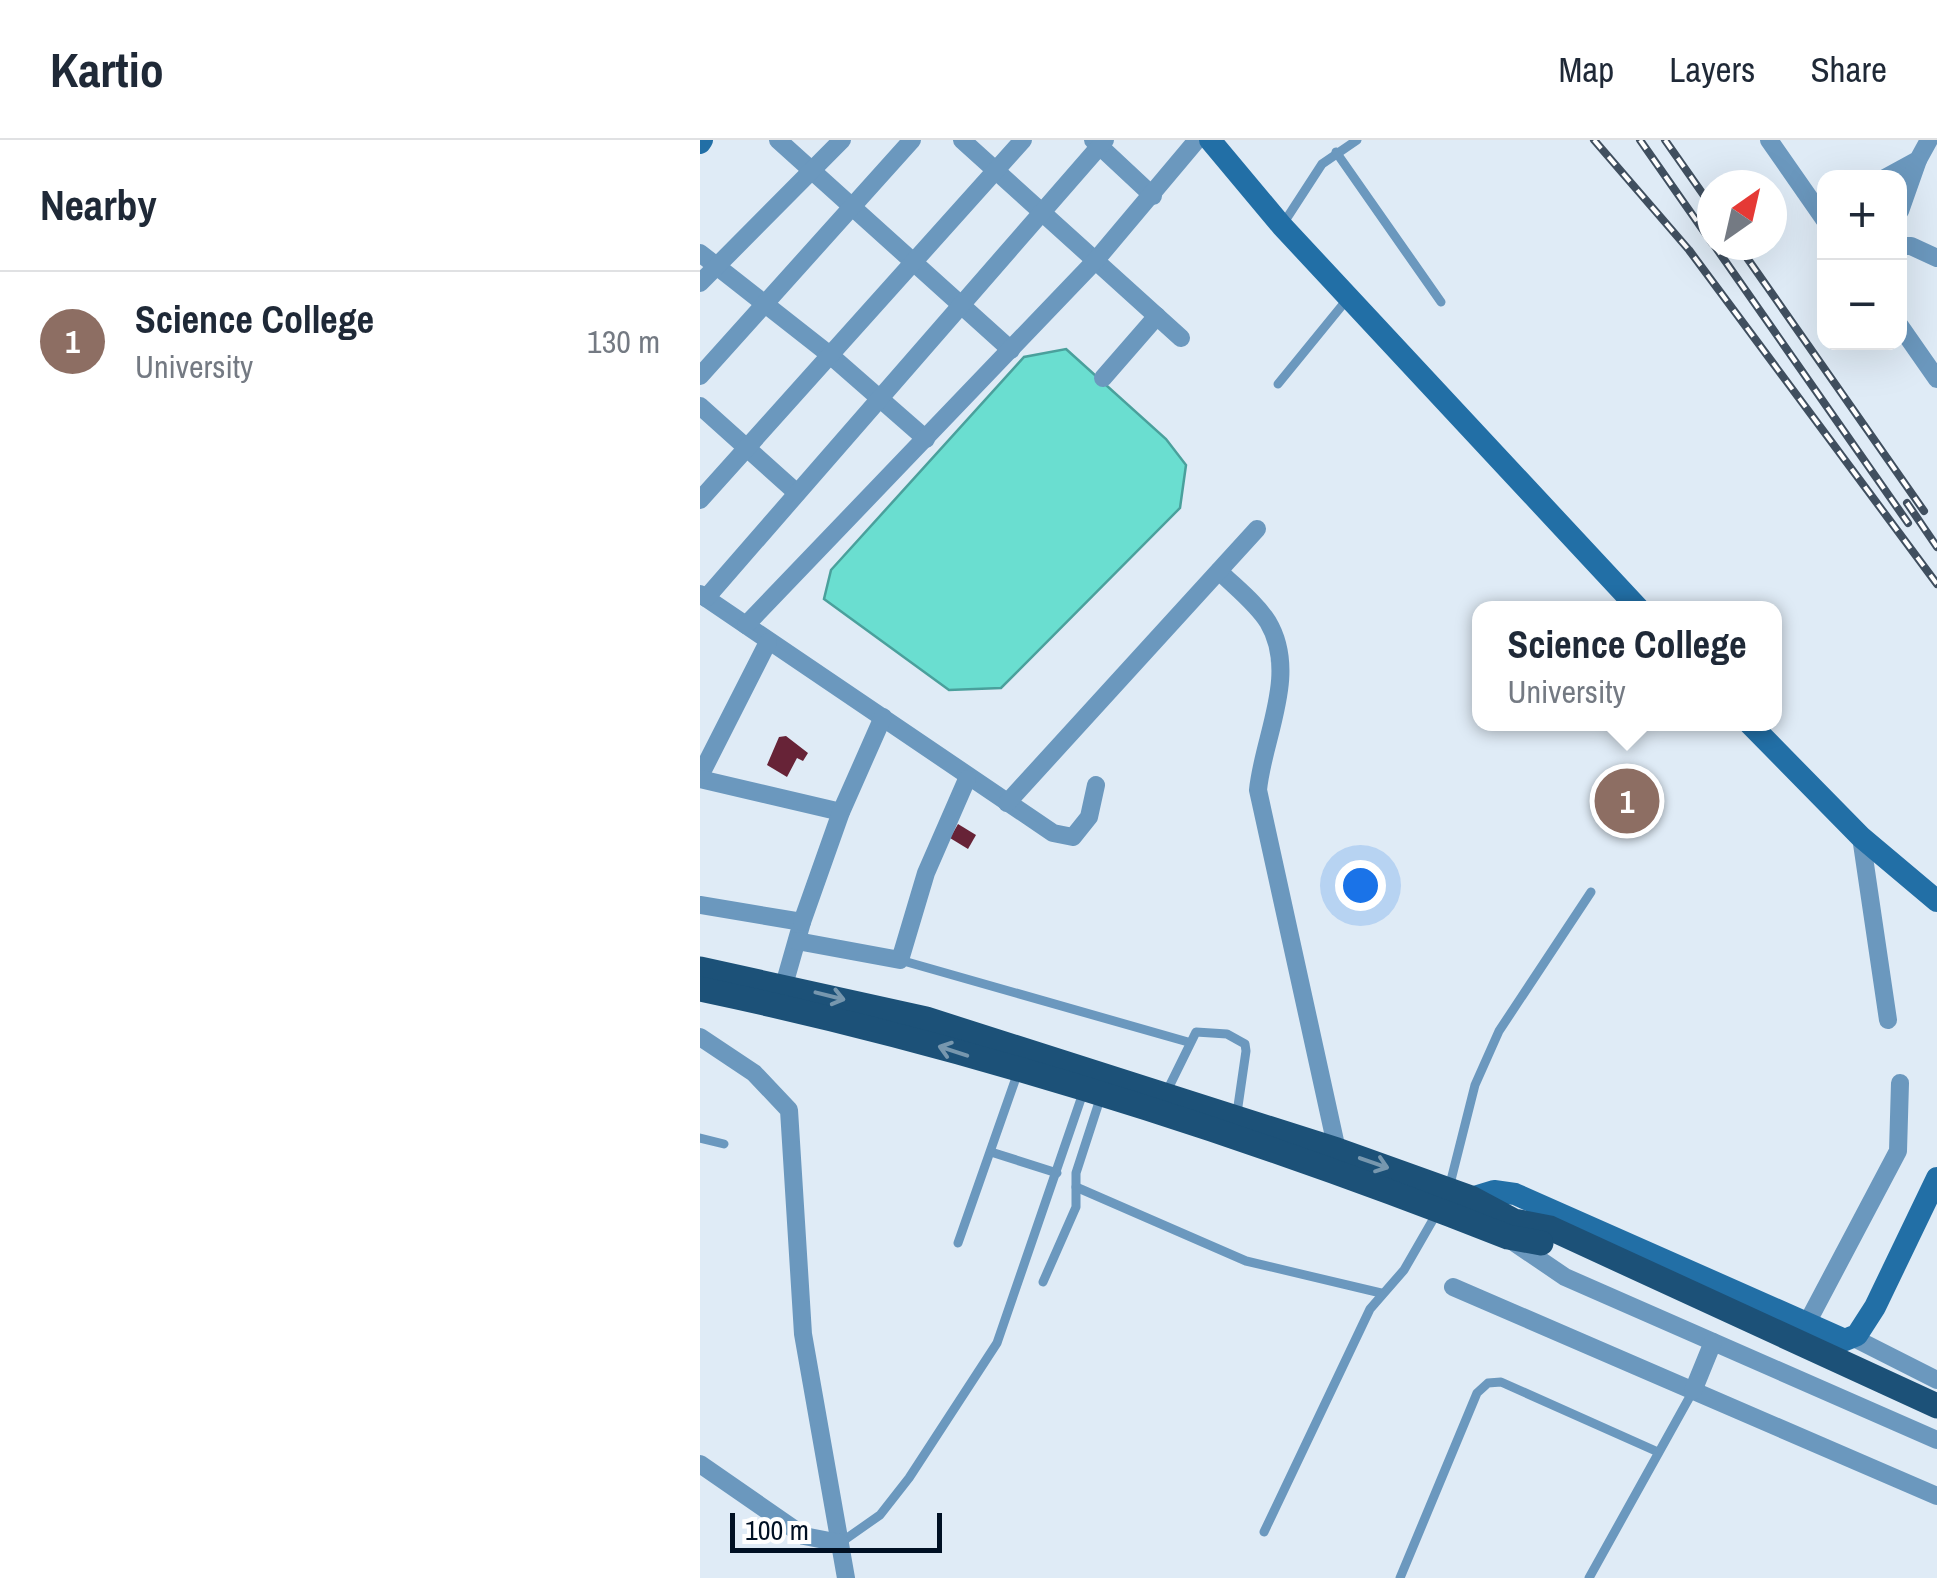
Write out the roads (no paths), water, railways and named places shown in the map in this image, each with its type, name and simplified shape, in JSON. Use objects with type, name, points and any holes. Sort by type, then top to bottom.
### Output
[{"type":"main road","points":[[700,969],[926,1019],[1337,1150],[1453,1200],[1508,1237],[1547,1236],[1937,1422]]},
{"type":"main road","points":[[700,989],[916,1040],[1453,1200],[1514,1221],[1937,1406]]},
{"type":"street","points":[[778,140],[1012,350]]},
{"type":"street","points":[[700,282],[842,140]]},
{"type":"street","points":[[700,376],[912,140]]},
{"type":"street","points":[[962,140],[1181,338]]},
{"type":"street","points":[[700,500],[1023,140]]},
{"type":"street","points":[[746,626],[1096,260],[1197,140]]},
{"type":"street","points":[[1210,140],[1282,226],[1631,601]]},
{"type":"street","points":[[1769,140],[1817,204]]},
{"type":"street","points":[[1907,191],[1929,140]]},
{"type":"street","points":[[1096,786],[1089,817],[1073,836],[1053,833],[967,779],[703,596],[880,398],[1099,142],[1153,196]]},
{"type":"street","points":[[1900,170],[1918,160]]},
{"type":"street","points":[[1907,246],[1937,258]]},
{"type":"street","points":[[700,253],[830,355],[926,439]]},
{"type":"street","points":[[1102,378],[1156,316]]},
{"type":"street","points":[[1907,336],[1937,380]]},
{"type":"street","points":[[700,406],[796,494]]},
{"type":"street","points":[[1007,803],[1258,528]]},
{"type":"street","points":[[1219,571],[1268,623],[1276,643],[1278,707],[1261,758],[1258,790],[1337,1150]]},
{"type":"street","points":[[768,642],[700,777],[841,812]]},
{"type":"street","points":[[784,985],[841,812],[883,718]]},
{"type":"street","points":[[1757,731],[1861,837],[1937,901]]},
{"type":"street","points":[[797,941],[900,960],[926,873],[967,779]]},
{"type":"street","points":[[1861,837],[1888,1020]]},
{"type":"street","points":[[700,905],[802,922]]},
{"type":"street","points":[[700,1037],[754,1073],[788,1110],[803,1334],[850,1537],[846,1578]]},
{"type":"street","points":[[1806,1325],[1898,1150],[1900,1082]]},
{"type":"street","points":[[1453,1200],[1494,1191],[1516,1194],[1844,1340],[1857,1335],[1875,1306],[1937,1178]]},
{"type":"street","points":[[1508,1237],[1544,1268],[1937,1440]]},
{"type":"street","points":[[1452,1287],[1937,1496]]},
{"type":"street","points":[[1850,1336],[1937,1380]]},
{"type":"street","points":[[1693,1390],[1713,1342]]},
{"type":"street","points":[[700,1464],[804,1536],[850,1537]]},
{"type":"lane","points":[[1282,226],[1322,164],[1357,140]]},
{"type":"lane","points":[[1336,152],[1441,302]]},
{"type":"lane","points":[[1278,384],[1349,297]]},
{"type":"lane","points":[[1264,1532],[1380,1293],[1404,1270],[1453,1200],[1475,1085],[1498,1031],[1591,892]]},
{"type":"lane","points":[[900,960],[1188,1042]]},
{"type":"lane","points":[[1166,1096],[1188,1042],[1204,1030],[1227,1034],[1244,1044],[1236,1118]]},
{"type":"lane","points":[[958,1243],[1018,1072]]},
{"type":"lane","points":[[850,1537],[880,1515],[910,1478],[997,1343],[1057,1173],[1092,1093]]},
{"type":"lane","points":[[1043,1282],[1076,1207],[1076,1172],[1092,1093]]},
{"type":"lane","points":[[700,1138],[724,1144]]},
{"type":"lane","points":[[991,1152],[1057,1173]]},
{"type":"lane","points":[[1076,1187],[1246,1261],[1380,1293]]},
{"type":"lane","points":[[1400,1578],[1478,1392],[1488,1382],[1501,1382],[1658,1452]]},
{"type":"lane","points":[[1589,1578],[1693,1390]]},
{"type":"railway","points":[[1594,140],[1689,250],[1937,584]]},
{"type":"railway","points":[[1640,140],[1697,222]]},
{"type":"railway","points":[[1665,140],[1697,186]]},
{"type":"railway","points":[[1724,260],[1908,523]]},
{"type":"railway","points":[[1748,260],[1924,511]]},
{"type":"railway","points":[[1907,503],[1937,547]]},
{"type":"place","name":"Science College","points":[[1627,801]]}]
